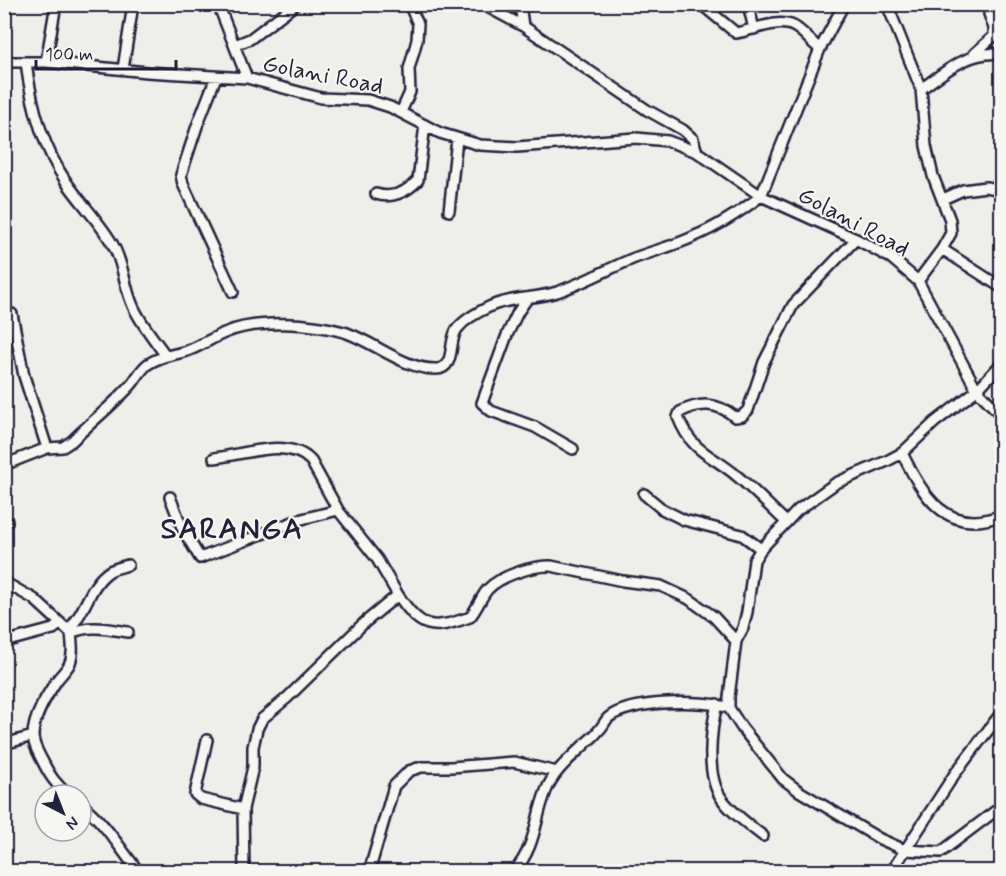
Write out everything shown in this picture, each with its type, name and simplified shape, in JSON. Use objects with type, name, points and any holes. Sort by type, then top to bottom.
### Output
[{"type":"street","points":[[46,62],[56,4]]},
{"type":"street","points":[[218,4],[247,78]]},
{"type":"street","points":[[235,45],[250,39],[296,4]]},
{"type":"street","points":[[401,112],[410,92],[409,69],[417,40],[417,18],[410,4]]},
{"type":"street","name":"Golani Road","points":[[482,4],[524,26],[648,110],[683,129],[693,140],[697,152]]},
{"type":"street","points":[[520,4],[524,26]]},
{"type":"street","points":[[701,4],[736,33],[778,23],[791,24],[820,49]]},
{"type":"street","points":[[748,4],[754,29]]},
{"type":"street","points":[[4,465],[47,448],[63,447],[132,385],[147,364],[166,356],[188,351],[230,330],[279,324],[342,332],[359,337],[414,365],[436,369],[450,361],[453,336],[457,329],[491,306],[554,293],[644,254],[693,237],[742,210],[760,196],[820,49],[844,4]]},
{"type":"street","points":[[887,4],[921,89],[926,146],[933,176],[947,209],[951,233],[918,281]]},
{"type":"street","points":[[123,69],[132,10]]},
{"type":"street","points":[[921,89],[972,56],[994,36],[989,14]]},
{"type":"street","points":[[972,56],[985,53],[1002,54]]},
{"type":"street","name":"Golani Road","points":[[4,62],[46,62],[247,78],[321,98],[368,100],[401,112],[425,126],[457,139],[480,145],[516,147],[636,138],[668,141],[697,152],[760,196],[856,239],[891,258],[918,281],[977,390],[1002,416]]},
{"type":"street","points":[[26,62],[30,89],[44,142],[68,184],[112,244],[123,266],[132,304],[166,356]]},
{"type":"street","points":[[216,76],[181,175],[183,184],[233,291]]},
{"type":"street","points":[[376,194],[385,196],[402,192],[418,180],[425,126]]},
{"type":"street","points":[[449,211],[457,139]]},
{"type":"street","points":[[943,199],[963,190],[986,187],[1002,190]]},
{"type":"street","points":[[785,521],[736,475],[696,448],[681,427],[678,417],[680,412],[690,407],[705,404],[718,406],[735,417],[742,416],[748,411],[764,362],[786,316],[793,305],[856,239]]},
{"type":"street","points":[[942,249],[1002,288]]},
{"type":"street","points":[[527,299],[507,335],[482,403],[491,411],[535,427],[573,449]]},
{"type":"street","points":[[12,314],[24,375],[47,448]]},
{"type":"street","points":[[729,708],[736,641],[743,628],[747,612],[754,560],[761,549],[785,521],[836,483],[902,453],[935,422],[977,390],[1002,363]]},
{"type":"street","points":[[214,458],[228,457],[250,450],[291,450],[307,457],[338,510],[377,560],[410,614],[418,621],[437,626],[470,617],[490,586],[511,575],[551,566],[623,581],[661,586],[690,599],[714,617],[736,641]]},
{"type":"street","points":[[902,453],[914,478],[948,516],[959,521],[973,521],[990,519],[1002,514]]},
{"type":"street","points":[[644,494],[662,509],[684,520],[742,535],[761,549]]},
{"type":"street","points":[[170,497],[183,530],[200,558],[298,520],[338,510]]},
{"type":"street","points":[[67,628],[76,622],[100,580],[110,571],[128,565]]},
{"type":"street","points":[[4,582],[34,599],[67,628],[73,651],[69,665],[56,681],[41,709],[35,722],[33,736],[34,744],[55,783]]},
{"type":"street","points":[[244,872],[243,809],[253,766],[253,747],[262,719],[364,623],[398,595]]},
{"type":"street","points":[[4,642],[53,629],[93,627],[128,632]]},
{"type":"street","points":[[514,872],[531,846],[546,791],[568,759],[600,730],[608,718],[625,709],[672,702],[717,704],[729,708],[783,779],[879,840],[904,850],[941,852],[1002,806]]},
{"type":"street","points":[[717,704],[711,734],[716,788],[732,810],[763,837]]},
{"type":"street","points":[[891,872],[954,775],[1002,712]]},
{"type":"street","points":[[4,744],[33,736]]},
{"type":"street","points":[[207,740],[195,794],[201,799],[243,809]]},
{"type":"street","points":[[369,872],[394,786],[409,771],[421,767],[514,762],[557,772]]},
{"type":"street","points":[[93,815],[117,840],[139,872]]},
{"type":"district","name":"SARANGA","points":[[232,528]]}]
